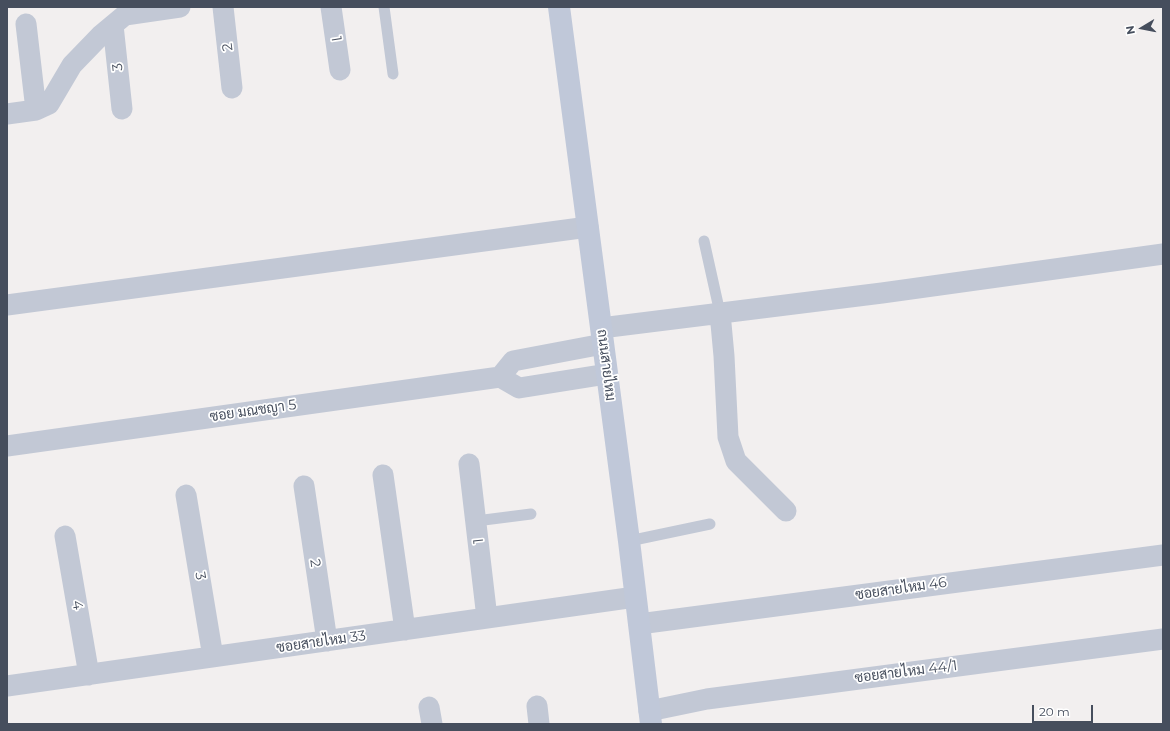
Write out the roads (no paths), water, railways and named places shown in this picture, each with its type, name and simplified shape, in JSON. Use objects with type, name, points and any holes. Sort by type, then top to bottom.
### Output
[{"type":"main road","name":"ถนนสายไหม","points":[[559,7],[629,541],[650,718]]},
{"type":"street","points":[[7,114],[36,110],[49,104],[72,65],[101,35],[125,15],[180,7]]},
{"type":"street","name":"2","points":[[223,7],[232,88]]},
{"type":"street","name":"1","points":[[331,7],[340,70]]},
{"type":"street","points":[[26,24],[36,110]]},
{"type":"street","name":"3","points":[[113,25],[122,109]]},
{"type":"street","points":[[7,305],[588,228]]},
{"type":"street","points":[[607,374],[519,388],[500,377],[513,361],[602,336],[720,313],[882,293],[1163,254]]},
{"type":"street","points":[[720,313],[724,356],[728,437],[736,461],[786,511]]},
{"type":"street","name":"ซอย มณชญา 5","points":[[7,446],[500,377]]},
{"type":"street","name":"1","points":[[469,464],[487,618]]},
{"type":"street","points":[[383,475],[405,630]]},
{"type":"street","name":"2","points":[[304,486],[327,641]]},
{"type":"street","name":"3","points":[[186,495],[213,657]]},
{"type":"street","name":"4","points":[[65,536],[89,675]]},
{"type":"street","name":"ซอยสายไหม 46","points":[[639,624],[1163,554]]},
{"type":"street","name":"ซอยสายไหม 33","points":[[7,686],[635,597]]},
{"type":"street","name":"ซอยสายไหม 44/1","points":[[650,718],[707,699],[1163,639]]},
{"type":"lane","points":[[384,7],[393,74]]},
{"type":"lane","points":[[704,241],[720,313]]},
{"type":"lane","points":[[476,520],[531,514]]},
{"type":"lane","points":[[629,541],[710,524]]}]
